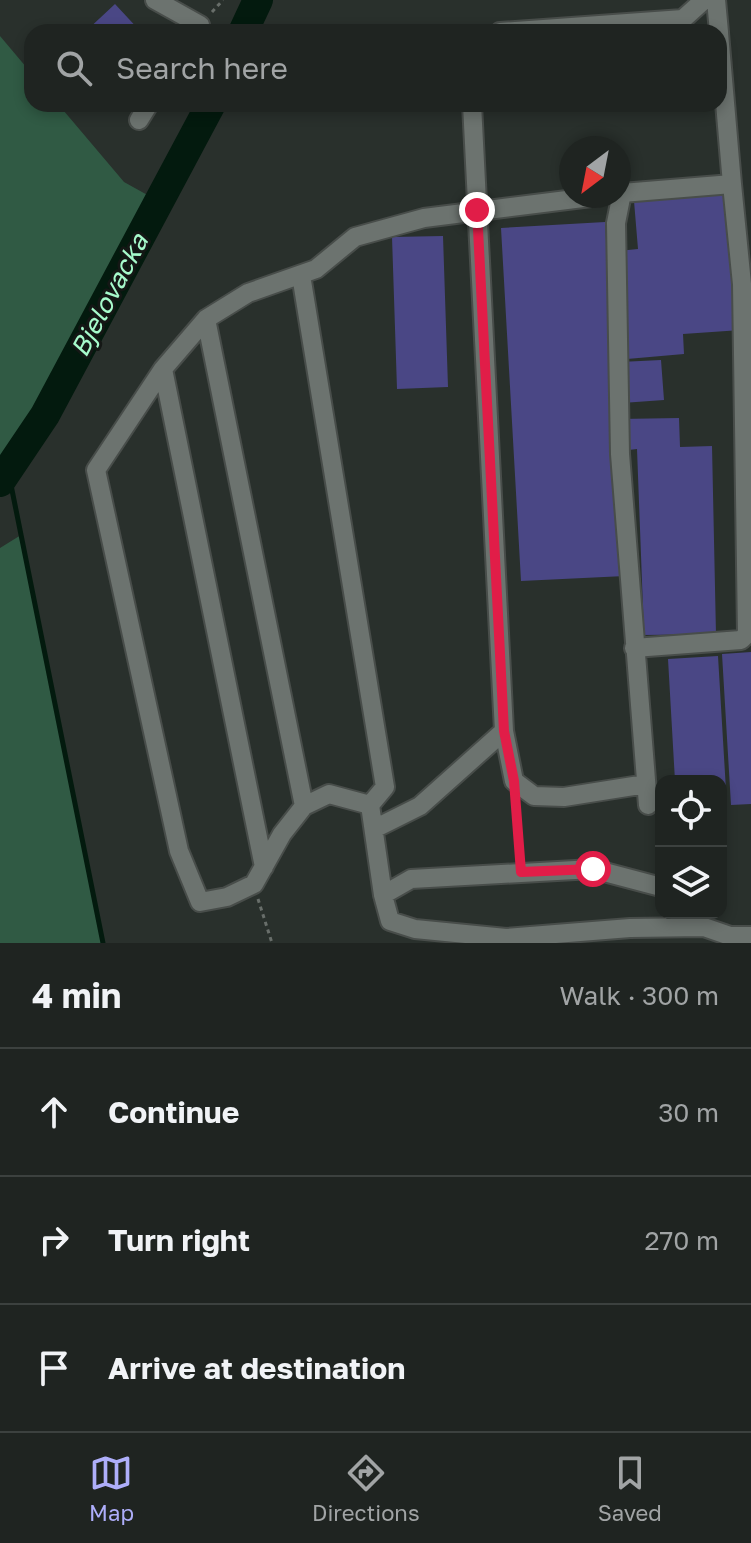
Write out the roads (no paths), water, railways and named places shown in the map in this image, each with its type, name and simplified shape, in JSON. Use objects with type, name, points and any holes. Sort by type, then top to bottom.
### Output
[{"type":"street","points":[[155,0],[198,24]]},
{"type":"street","points":[[613,24],[683,19],[704,0]]},
{"type":"street","points":[[716,0],[718,24]]},
{"type":"street","points":[[472,112],[504,731],[514,781],[534,796],[564,797],[646,784]]},
{"type":"street","points":[[634,648],[741,640],[747,634],[747,414],[742,284],[726,112]]},
{"type":"street","points":[[631,192],[732,184]]},
{"type":"street","points":[[370,805],[329,794],[304,806],[282,834],[254,884],[227,897],[200,902],[179,851],[96,470],[163,369],[206,319],[248,293],[316,269],[355,237],[424,218],[559,201]]},
{"type":"street","points":[[619,208],[614,250],[620,454],[648,805]]},
{"type":"street","points":[[301,275],[385,787],[370,805],[383,895],[390,921],[415,929],[506,938],[630,928],[704,927],[730,936],[751,936]]},
{"type":"street","points":[[206,319],[304,806]]},
{"type":"street","points":[[163,369],[264,867]]},
{"type":"street","points":[[374,829],[420,806],[504,731]]},
{"type":"street","points":[[383,895],[411,879],[593,869],[655,885]]},
{"type":"street","points":[[696,919],[704,927]]},
{"type":"waterway","name":"Bjelovacka","points":[[247,24],[258,0]]},
{"type":"waterway","name":"Bjelovacka","points":[[0,482],[45,415],[207,112]]},
{"type":"waterway","points":[[8,470],[103,943]]}]
